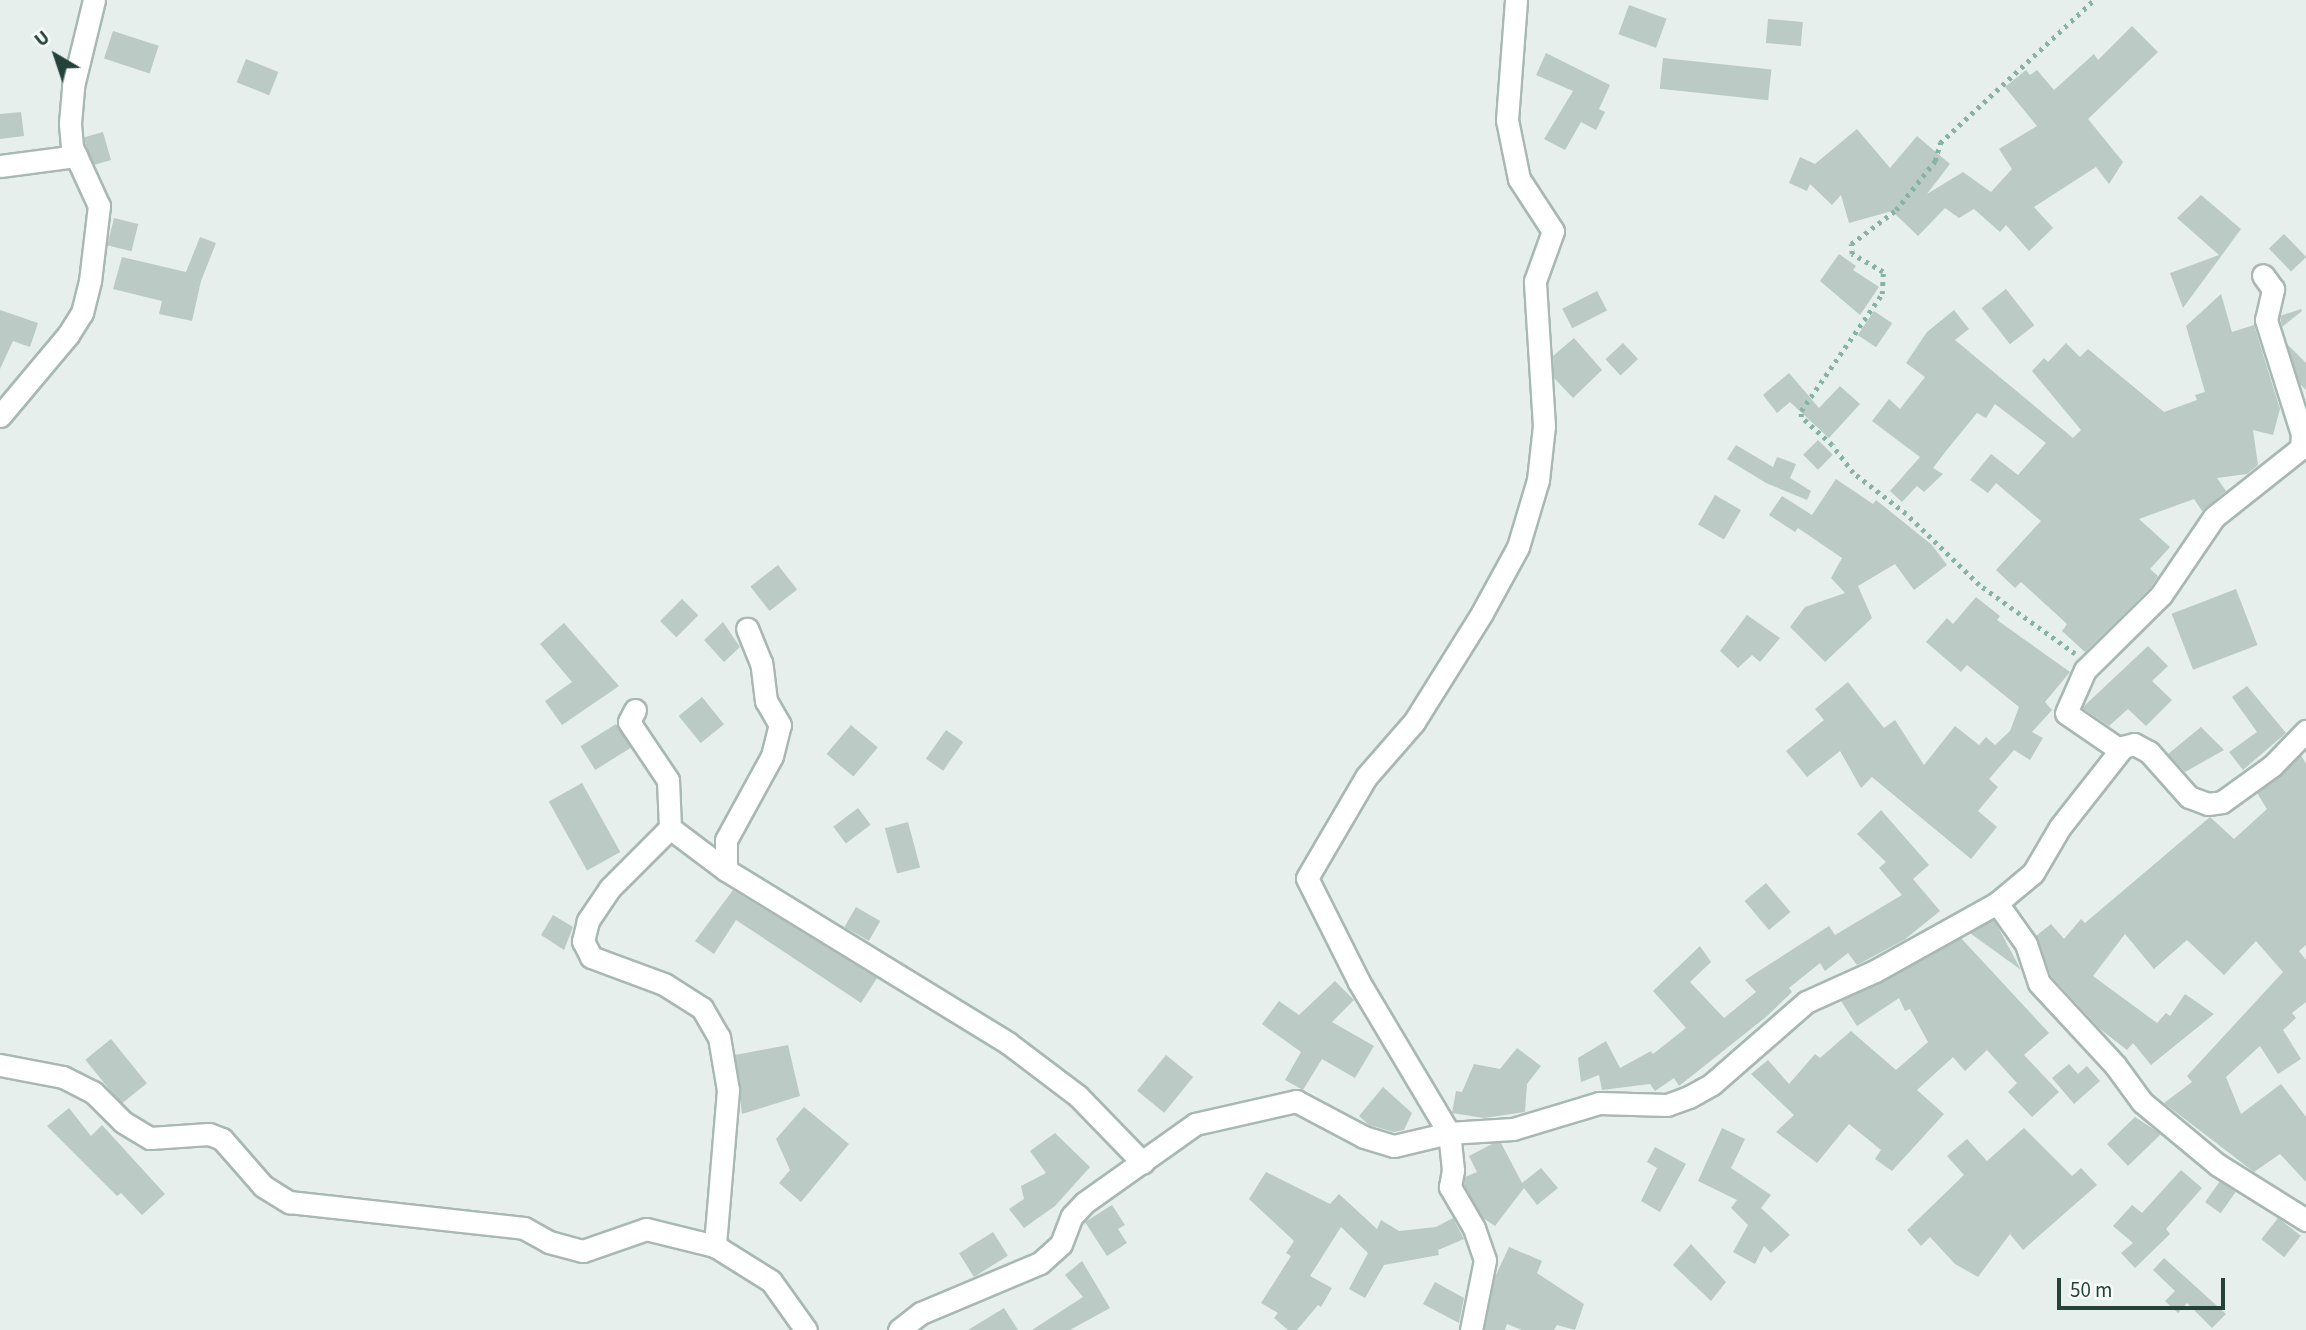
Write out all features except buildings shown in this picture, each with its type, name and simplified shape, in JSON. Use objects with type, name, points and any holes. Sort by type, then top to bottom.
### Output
[{"type":"street","points":[[0,416],[82,313],[97,242],[99,206],[95,189],[76,156],[70,124],[73,86],[94,0]]},
{"type":"street","points":[[1471,1330],[1485,1260],[1481,1244],[1450,1186],[1453,1170],[1449,1133],[1359,982],[1307,878],[1366,778],[1415,722],[1482,613],[1518,547],[1538,480],[1544,426],[1534,286],[1553,231],[1519,179],[1507,120],[1516,0]]},
{"type":"street","points":[[0,166],[76,156]]},
{"type":"street","points":[[2120,750],[2066,713],[2066,705],[2089,664],[2161,595],[2214,517],[2301,448],[2302,434],[2266,320],[2273,289],[2263,275]]},
{"type":"street","points":[[726,870],[726,840],[772,756],[780,725],[766,701],[761,663],[747,629]]},
{"type":"street","points":[[635,710],[629,722],[668,780],[670,828],[610,888],[588,921],[583,941],[591,957],[664,984],[702,1009],[719,1037],[727,1090],[715,1246]]},
{"type":"street","points":[[899,1330],[926,1322],[1040,1263],[1061,1244],[1072,1216],[1084,1203],[1195,1124],[1284,1102],[1309,1104],[1353,1131],[1394,1146],[1449,1133],[1513,1129],[1599,1103],[1667,1105],[1689,1097],[1712,1084],[1806,1002],[1875,971],[1997,903],[2033,873],[2060,827],[2120,750],[2134,744],[2149,752],[2189,797],[2208,804],[2222,802],[2272,766],[2306,731]]},
{"type":"street","points":[[670,828],[726,870],[1008,1043],[1078,1096],[1143,1163]]},
{"type":"street","points":[[1997,903],[2026,944],[2039,983],[2115,1065],[2142,1102],[2218,1165],[2306,1220]]},
{"type":"street","points":[[0,1065],[63,1077],[83,1087],[150,1138],[209,1134],[222,1139],[263,1186],[289,1202],[524,1228],[549,1242],[583,1251],[646,1229],[715,1246],[771,1281],[806,1330]]},
{"type":"path","points":[[2089,664],[1979,585],[1906,514],[1853,473],[1832,444],[1801,417],[1882,294],[1882,272],[1852,254],[1851,244],[1896,210],[1935,161],[1940,143],[2094,0]]}]
